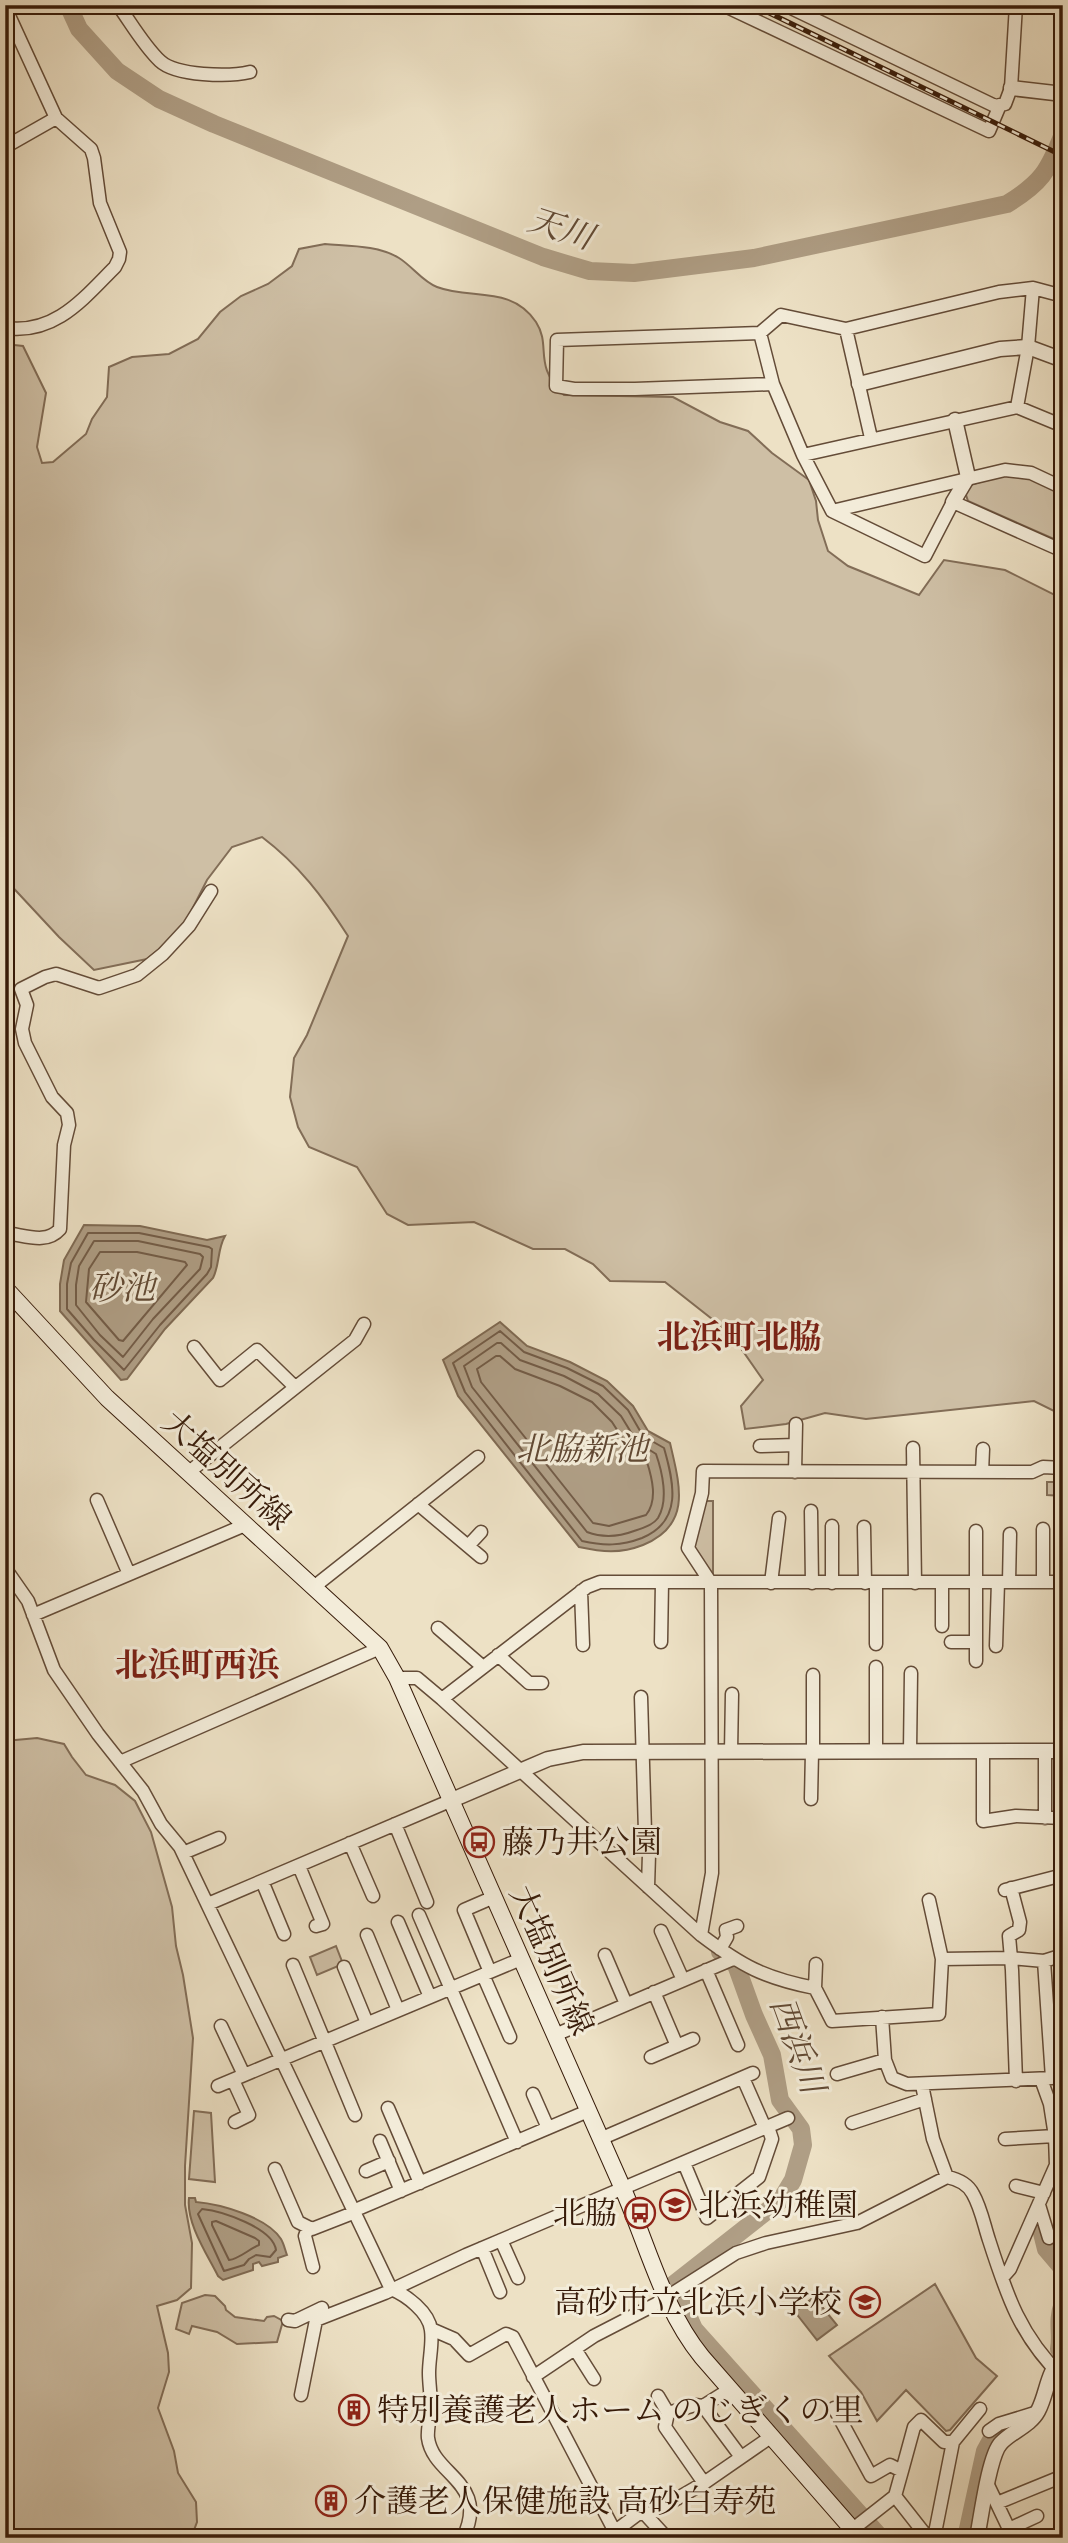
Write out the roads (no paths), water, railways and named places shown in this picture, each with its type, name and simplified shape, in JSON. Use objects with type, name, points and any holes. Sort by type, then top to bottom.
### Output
[{"type":"main road","name":"大塩別所線","points":[[5,1287],[107,1398],[380,1648],[397,1678],[452,1800],[690,2343],[857,2533]]},
{"type":"street","points":[[118,5],[161,62],[175,70],[233,76],[250,72]]},
{"type":"street","points":[[786,5],[995,106],[1005,104],[1015,89],[1015,7],[1001,5]]},
{"type":"street","points":[[5,7],[56,118],[91,149],[100,203],[118,245],[119,259],[115,267],[67,315],[36,328],[5,328]]},
{"type":"street","points":[[731,7],[989,131],[1000,105]]},
{"type":"street","points":[[1015,89],[1063,94]]},
{"type":"street","points":[[5,148],[56,118]]},
{"type":"street","points":[[774,384],[635,389],[574,389],[556,386],[557,340],[760,333],[781,315],[846,329],[999,292],[1033,288],[1063,296]]},
{"type":"street","points":[[1017,407],[1028,347],[1033,288]]},
{"type":"street","points":[[846,329],[871,438]]},
{"type":"street","points":[[760,333],[774,384],[803,455],[832,511],[925,556],[968,477],[955,420]]},
{"type":"street","points":[[859,384],[1000,349],[1028,347],[1063,360]]},
{"type":"street","points":[[803,455],[1017,407],[1063,426]]},
{"type":"street","points":[[832,511],[1005,470],[1031,473],[1063,488]]},
{"type":"street","points":[[953,502],[1063,551]]},
{"type":"street","points":[[5,1233],[44,1239],[54,1236],[60,1228],[64,1145],[69,1125],[67,1113],[52,1097],[25,1043],[22,1029],[27,1005],[21,989],[56,974],[99,988],[137,975],[163,954],[189,926],[211,891]]},
{"type":"street","points":[[189,1472],[355,1340],[365,1324]]},
{"type":"street","points":[[194,1347],[220,1380],[257,1350],[295,1387]]},
{"type":"street","points":[[795,1472],[796,1424]]},
{"type":"street","points":[[760,1446],[795,1445]]},
{"type":"street","points":[[913,1448],[915,1583]]},
{"type":"street","points":[[982,1450],[982,1472]]},
{"type":"street","points":[[315,1586],[478,1457]]},
{"type":"street","points":[[701,1934],[712,1873],[711,1583],[688,1548],[702,1493],[703,1471],[913,1473],[1032,1472],[1043,1467],[1063,1468]]},
{"type":"street","points":[[97,1500],[129,1574]]},
{"type":"street","points":[[418,1504],[464,1547],[481,1558]]},
{"type":"street","points":[[811,1511],[812,1583]]},
{"type":"street","points":[[771,1583],[779,1518]]},
{"type":"street","points":[[33,1615],[245,1525]]},
{"type":"street","points":[[832,1526],[832,1583]]},
{"type":"street","points":[[864,1527],[876,1644]]},
{"type":"street","points":[[1043,1529],[1043,1582]]},
{"type":"street","points":[[976,1531],[976,1661]]},
{"type":"street","points":[[464,1547],[481,1532]]},
{"type":"street","points":[[996,1646],[1010,1534]]},
{"type":"street","points":[[5,1568],[28,1601],[54,1670],[143,1791],[161,1824],[183,1853],[391,2289],[405,2294],[425,2317],[431,2329],[431,2408],[427,2436],[430,2448],[461,2484],[470,2504],[468,2527],[463,2538]]},
{"type":"street","points":[[442,1699],[581,1591],[600,1582],[1063,1582]]},
{"type":"street","points":[[661,1642],[662,1582]]},
{"type":"street","points":[[942,1583],[942,1626]]},
{"type":"street","points":[[581,1591],[583,1645]]},
{"type":"street","points":[[438,1628],[483,1667]]},
{"type":"street","points":[[951,1642],[976,1642]]},
{"type":"street","points":[[120,1762],[380,1648]]},
{"type":"street","points":[[498,1655],[529,1683],[542,1683]]},
{"type":"street","points":[[876,1667],[876,1751]]},
{"type":"street","points":[[911,1673],[911,1751]]},
{"type":"street","points":[[811,1799],[813,1675]]},
{"type":"street","points":[[397,1678],[416,1678],[442,1699],[648,1887],[733,1959],[780,1981],[815,1988]]},
{"type":"street","points":[[731,1752],[732,1694]]},
{"type":"street","points":[[641,1697],[645,1832]]},
{"type":"street","points":[[983,1751],[983,1821],[1016,1816],[1063,1818]]},
{"type":"street","points":[[1045,1751],[1045,1818]]},
{"type":"street","points":[[208,1905],[519,1770],[573,1753],[1063,1751]]},
{"type":"street","points":[[395,1824],[427,1902]]},
{"type":"street","points":[[183,1853],[219,1838]]},
{"type":"street","points":[[350,1843],[373,1896]]},
{"type":"street","points":[[648,1887],[649,1854]]},
{"type":"street","points":[[299,1866],[323,1924],[316,1926]]},
{"type":"street","points":[[1016,2081],[1009,1936],[1020,1928],[1008,1889],[1063,1875]]},
{"type":"street","points":[[262,1881],[284,1934]]},
{"type":"street","points":[[495,1897],[464,1910],[487,1974],[508,2020],[510,2037]]},
{"type":"street","points":[[816,1964],[815,1988],[832,2021],[939,2014],[942,1959],[929,1900]]},
{"type":"street","points":[[419,1915],[517,2142]]},
{"type":"street","points":[[398,1922],[430,1997]]},
{"type":"street","points":[[720,1949],[727,1937],[726,1930],[737,1926]]},
{"type":"street","points":[[661,1931],[683,1980]]},
{"type":"street","points":[[367,1935],[398,2011]]},
{"type":"street","points":[[605,1955],[626,2004]]},
{"type":"street","points":[[942,1959],[1011,1958],[1044,1961],[1063,1955]]},
{"type":"street","points":[[218,2086],[521,1959]]},
{"type":"street","points":[[555,2035],[733,1959]]},
{"type":"street","points":[[882,2017],[885,2060],[892,2078],[907,2084],[1052,2078],[1044,1961]]},
{"type":"street","points":[[293,1965],[355,2115]]},
{"type":"street","points":[[344,1967],[367,2023]]},
{"type":"street","points":[[706,1970],[738,2045]]},
{"type":"street","points":[[654,1993],[677,2046]]},
{"type":"street","points":[[221,2026],[249,2115],[235,2122]]},
{"type":"street","points":[[651,2057],[693,2039]]},
{"type":"street","points":[[837,2074],[885,2060]]},
{"type":"street","points":[[600,2139],[748,2075],[772,2139],[759,2177],[705,2220],[684,2163]]},
{"type":"street","points":[[1002,2278],[1010,2269],[1059,2165],[1050,2104],[1041,2079]]},
{"type":"street","points":[[922,2085],[933,2139],[947,2177]]},
{"type":"street","points":[[533,2094],[548,2128]]},
{"type":"street","points":[[852,2123],[925,2099]]},
{"type":"street","points":[[388,2108],[420,2183]]},
{"type":"street","points":[[275,2169],[298,2222],[312,2229],[588,2111]]},
{"type":"street","points":[[301,2395],[316,2319],[369,2299],[482,2248],[789,2118]]},
{"type":"street","points":[[1005,2139],[1055,2136]]},
{"type":"street","points":[[380,2141],[401,2190]]},
{"type":"street","points":[[366,2171],[389,2161]]},
{"type":"street","points":[[533,2376],[736,2253],[766,2243],[857,2223],[947,2177],[957,2179],[972,2192],[1002,2278],[1028,2339],[1059,2367],[1032,2420],[999,2444],[996,2450],[976,2538]]},
{"type":"street","points":[[1017,2186],[1042,2199]]},
{"type":"street","points":[[1042,2199],[1049,2238]]},
{"type":"street","points":[[307,2228],[305,2235],[313,2267]]},
{"type":"street","points":[[501,2240],[518,2278]]},
{"type":"street","points":[[482,2248],[500,2292]]},
{"type":"street","points":[[288,2320],[295,2321],[306,2317],[330,2304],[354,2296],[369,2299]]},
{"type":"street","points":[[431,2329],[454,2339],[469,2355],[506,2334],[513,2337],[610,2534],[638,2514],[652,2513],[704,2483],[772,2436]]},
{"type":"street","points":[[575,2349],[594,2379]]},
{"type":"street","points":[[668,2413],[695,2405],[703,2406],[730,2389]]},
{"type":"street","points":[[659,2396],[668,2413],[665,2427],[704,2483]]},
{"type":"street","points":[[703,2406],[741,2458]]},
{"type":"street","points":[[834,2408],[844,2435],[872,2476],[890,2465],[902,2470]]},
{"type":"street","points":[[934,2538],[953,2442],[980,2409]]},
{"type":"street","points":[[989,2431],[999,2424],[1038,2412]]},
{"type":"street","points":[[857,2533],[873,2513],[895,2496],[914,2427],[921,2420],[944,2442],[953,2442]]},
{"type":"street","points":[[997,2503],[1063,2476]]},
{"type":"street","points":[[988,2485],[1009,2529],[1024,2525],[1037,2516]]},
{"type":"street","points":[[895,2496],[928,2538]]},
{"type":"street","points":[[645,2513],[667,2538]]},
{"type":"water","name":"砂池","points":[[84,1225],[140,1226],[207,1240],[225,1236],[213,1278],[165,1329],[127,1379],[121,1380],[60,1311],[60,1284],[64,1260]]},
{"type":"water","name":"北脇新池","points":[[500,1322],[527,1346],[570,1362],[607,1381],[633,1406],[648,1431],[670,1443],[677,1474],[679,1503],[669,1527],[659,1537],[635,1548],[619,1551],[579,1547],[458,1396],[443,1360]]},
{"type":"water","points":[[189,2198],[242,2213],[265,2224],[281,2239],[287,2255],[278,2258],[278,2262],[262,2266],[259,2262],[253,2264],[253,2270],[223,2280],[218,2276],[194,2228]]},
{"type":"water","points":[[814,2297],[837,2325],[817,2340],[795,2312]]},
{"type":"waterway","name":"天川","points":[[68,5],[79,29],[117,71],[159,99],[214,124],[543,257],[590,271],[634,273],[754,258],[1007,204],[1036,183],[1053,158],[1063,134]]},
{"type":"waterway","name":"西浜川","points":[[720,1952],[736,1965],[772,2055],[780,2100],[801,2129],[803,2145],[793,2180],[781,2200],[674,2284],[694,2329],[881,2538]]},
{"type":"waterway","points":[[1038,2217],[1046,2249],[1063,2269]]},
{"type":"waterway","points":[[1059,2349],[1063,2303]]},
{"type":"waterway","points":[[966,2538],[985,2451],[996,2431],[1003,2428]]},
{"type":"railway","points":[[753,5],[1063,156]]},
{"type":"place","name":"藤乃井公園","points":[[479,1842]]},
{"type":"place","name":"北浜幼稚園","points":[[675,2205]]},
{"type":"place","name":"北脇","points":[[640,2213]]},
{"type":"place","name":"高砂市立北浜小学校","points":[[865,2302]]},
{"type":"place","name":"特別養護老人ホーム のじぎくの里","points":[[354,2410]]},
{"type":"place","name":"介護老人保健施設 高砂白寿苑","points":[[331,2501]]},
{"type":"district","name":"北浜町北脇","points":[[739,1336]]},
{"type":"district","name":"北浜町西浜","points":[[197,1664]]}]
